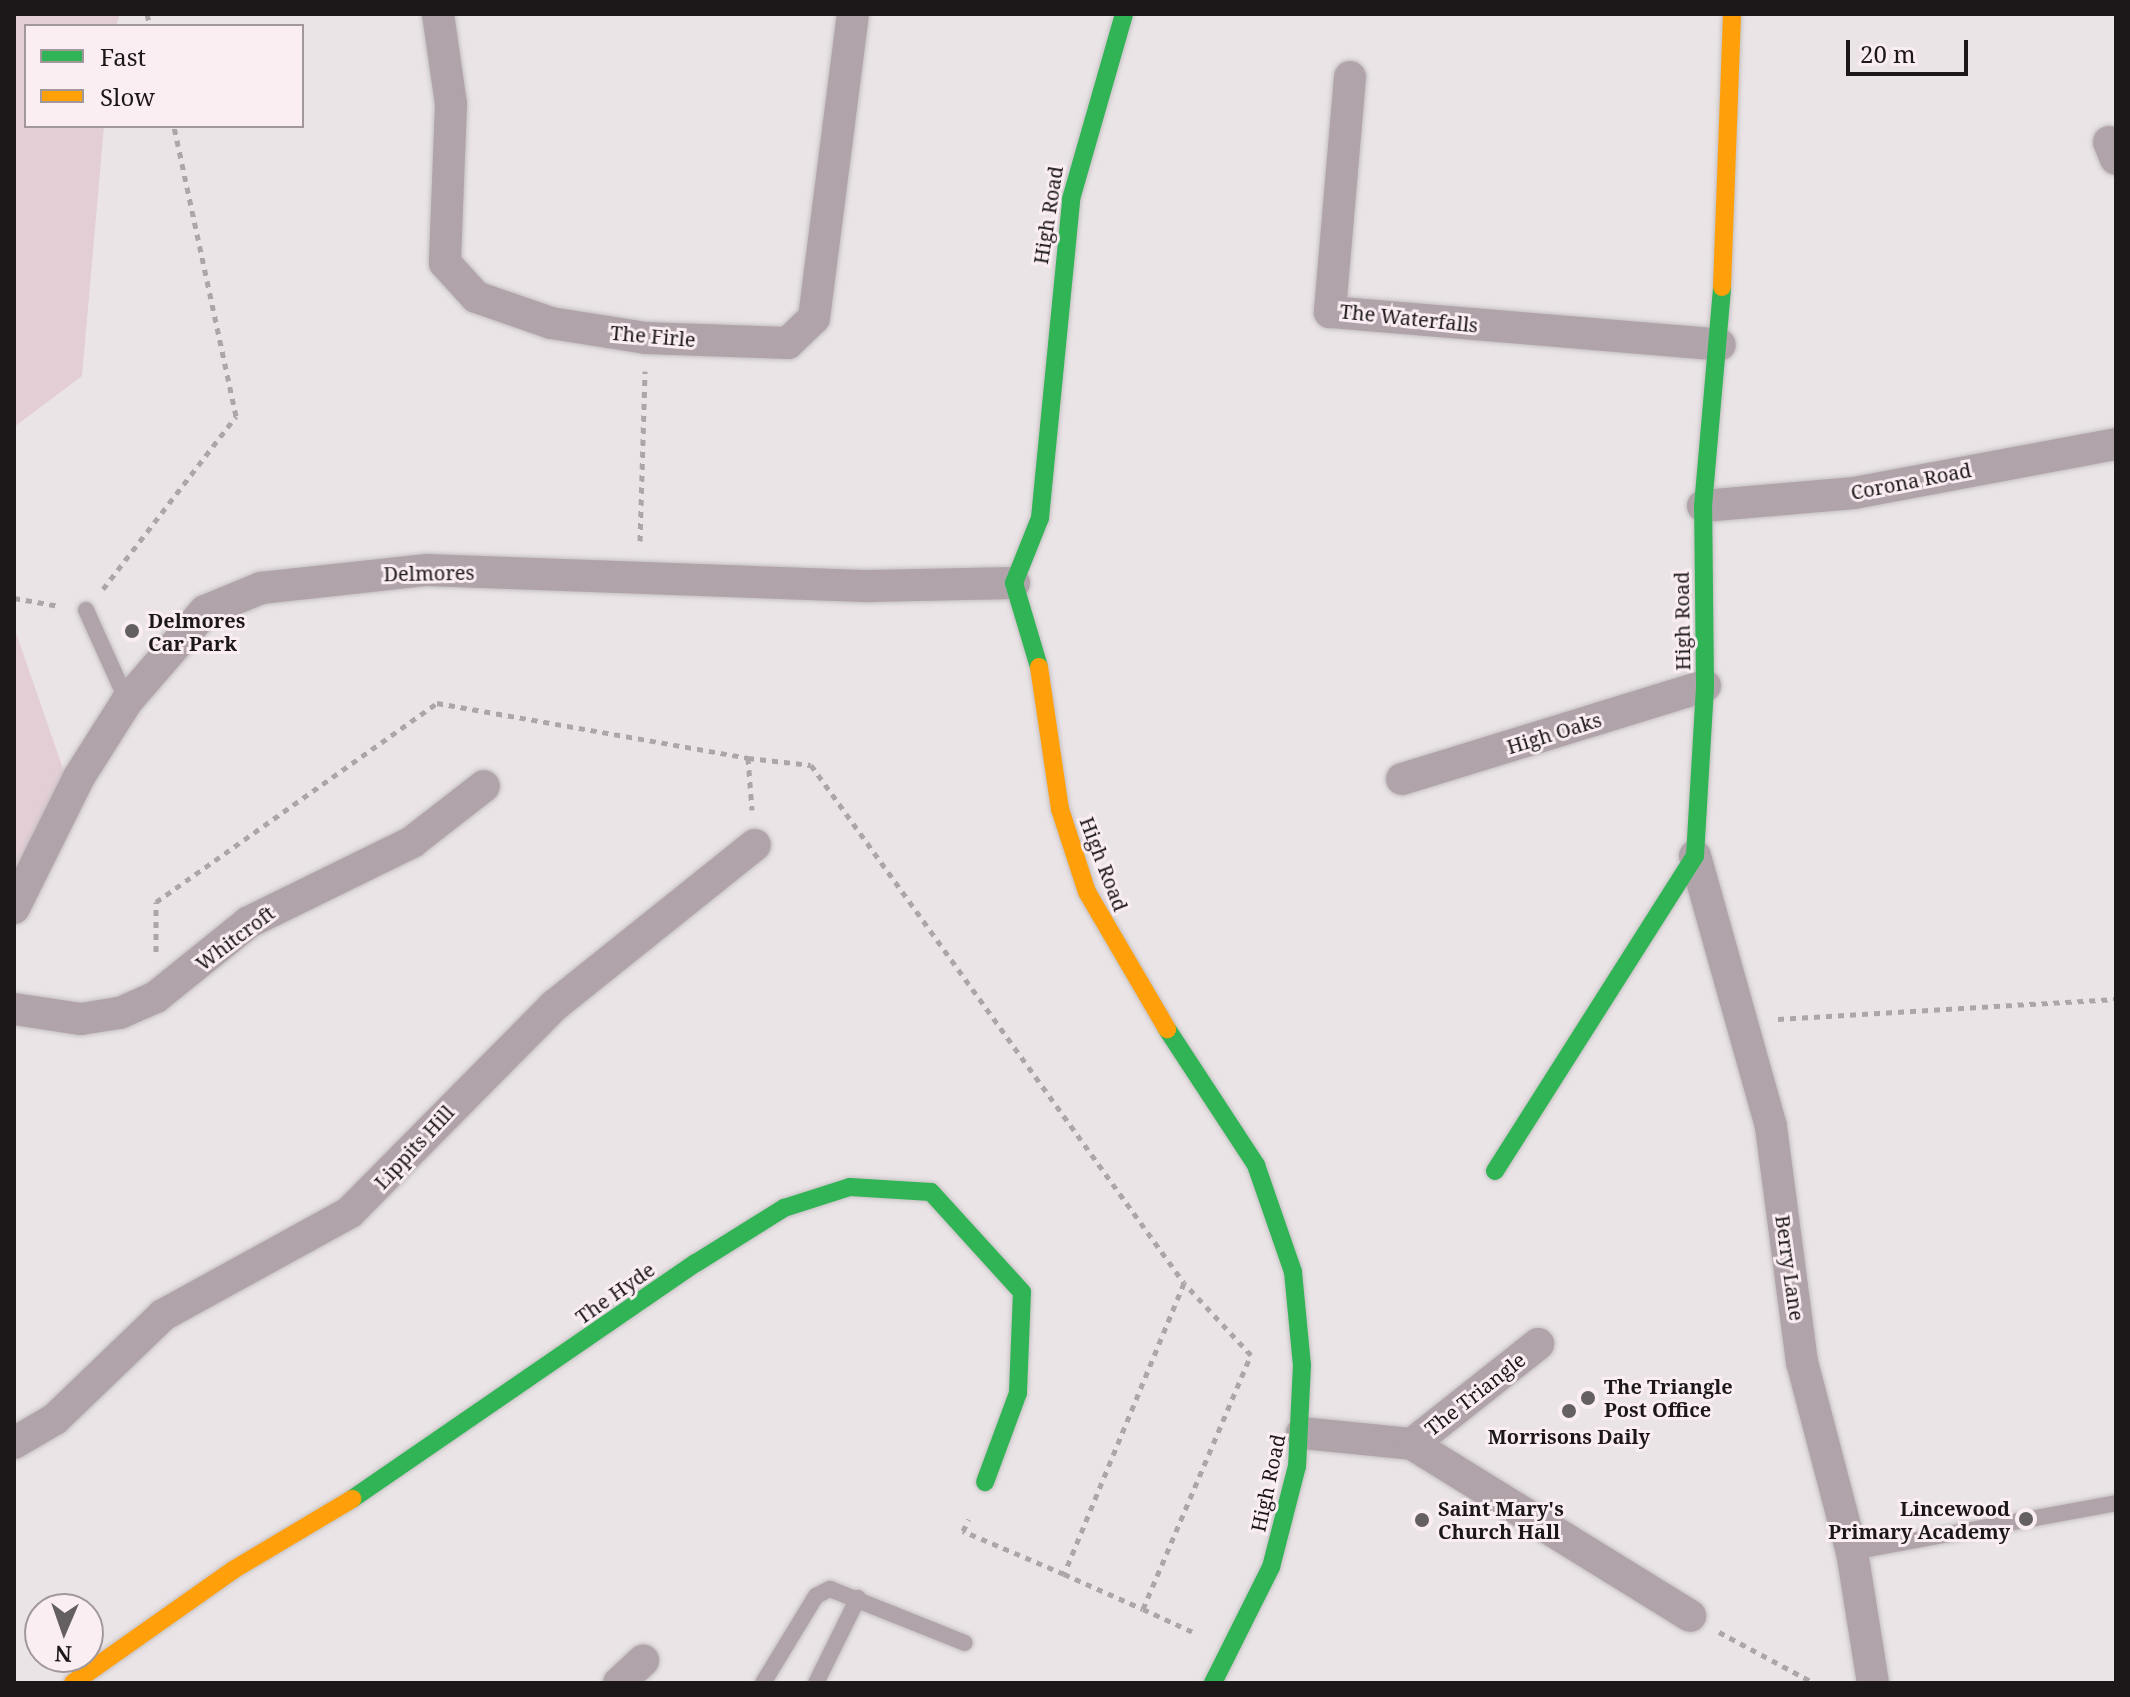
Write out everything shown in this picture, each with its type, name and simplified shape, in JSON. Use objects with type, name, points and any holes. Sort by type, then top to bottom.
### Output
[{"type":"street","name":"The Firle","points":[[438,14],[451,104],[445,263],[476,297],[551,323],[646,338],[788,343],[814,318],[853,14]]},
{"type":"street","name":"High Road","points":[[1124,14],[1071,199],[1040,518],[1014,583],[1035,639],[1060,809],[1087,892],[1128,969],[1233,1125],[1284,1234],[1301,1333],[1302,1433],[1271,1567],[1213,1683]]},
{"type":"street","name":"High Road","points":[[1495,1171],[1695,856],[1705,686],[1703,506],[1720,345],[1732,14]]},
{"type":"street","name":"The Waterfalls","points":[[1350,77],[1330,312],[1720,345]]},
{"type":"street","name":"Corona Road","points":[[1703,506],[1854,493],[2116,444]]},
{"type":"street","name":"Delmores","points":[[14,908],[127,701],[205,611],[261,588],[427,570],[1014,583]]},
{"type":"street","name":"High Oaks","points":[[1402,779],[1705,686]]},
{"type":"street","name":"Whitcroft","points":[[14,1009],[81,1019],[120,1013],[156,997],[249,922],[412,842],[484,786]]},
{"type":"street","name":"Lippits Hill","points":[[14,1443],[55,1419],[163,1315],[350,1212],[555,1005],[755,845]]},
{"type":"street","name":"Berry Lane","points":[[1695,856],[1771,1127],[1802,1362],[1852,1552],[1873,1683]]},
{"type":"street","name":"The Hyde","points":[[73,1683],[233,1570],[430,1452],[696,1263],[784,1208],[850,1187],[931,1192],[1022,1292],[1018,1393],[985,1482]]},
{"type":"street","name":"The Triangle","points":[[1412,1444],[1538,1344]]},
{"type":"street","name":"The Triangle","points":[[1302,1433],[1412,1444],[1690,1616]]},
{"type":"street","points":[[619,1683],[643,1661]]},
{"type":"lane","points":[[86,610],[127,701]]},
{"type":"lane","points":[[1852,1552],[2116,1503]]},
{"type":"lane","points":[[763,1683],[816,1596],[830,1589],[965,1643]]},
{"type":"lane","points":[[816,1683],[858,1598]]},
{"type":"path","points":[[14,598],[86,610],[236,416],[174,128]]},
{"type":"path","points":[[639,576],[646,338]]},
{"type":"path","points":[[748,758],[811,765],[1184,1283],[1251,1355],[1143,1609]]},
{"type":"path","points":[[1741,1021],[2116,999]]},
{"type":"path","points":[[1064,1574],[1184,1283]]},
{"type":"path","points":[[985,1482],[963,1531],[1230,1649]]},
{"type":"path","points":[[1690,1616],[1814,1683]]},
{"type":"shaded area","points":[[14,14],[120,14],[117,24],[24,24],[24,128],[104,128],[82,376],[14,427]]},
{"type":"shaded area","points":[[14,627],[72,795],[14,892]]},
{"type":"traffic: fast","points":[[1039,667],[1014,583],[1040,518],[1071,199],[1124,14]]},
{"type":"traffic: fast","points":[[1495,1171],[1695,856],[1705,686],[1703,506],[1722,287]]},
{"type":"traffic: fast","points":[[1167,1029],[1256,1165],[1293,1272],[1302,1365],[1297,1466],[1271,1567],[1213,1683]]},
{"type":"traffic: fast","points":[[352,1499],[696,1263],[784,1208],[850,1187],[931,1192],[1022,1292],[1018,1393],[985,1482]]},
{"type":"traffic: slow","points":[[1722,287],[1732,14]]},
{"type":"traffic: slow","points":[[1039,667],[1060,809],[1087,892],[1167,1029]]},
{"type":"traffic: slow","points":[[73,1683],[233,1570],[352,1499]]},
{"type":"place","name":"Delmores Car Park","points":[[132,631]]},
{"type":"place","name":"The Triangle Post Office","points":[[1588,1398]]},
{"type":"place","name":"Morrisons Daily","points":[[1569,1411]]},
{"type":"place","name":"Lincewood Primary Academy","points":[[2026,1519]]},
{"type":"place","name":"Saint Mary's Church Hall","points":[[1422,1520]]}]
